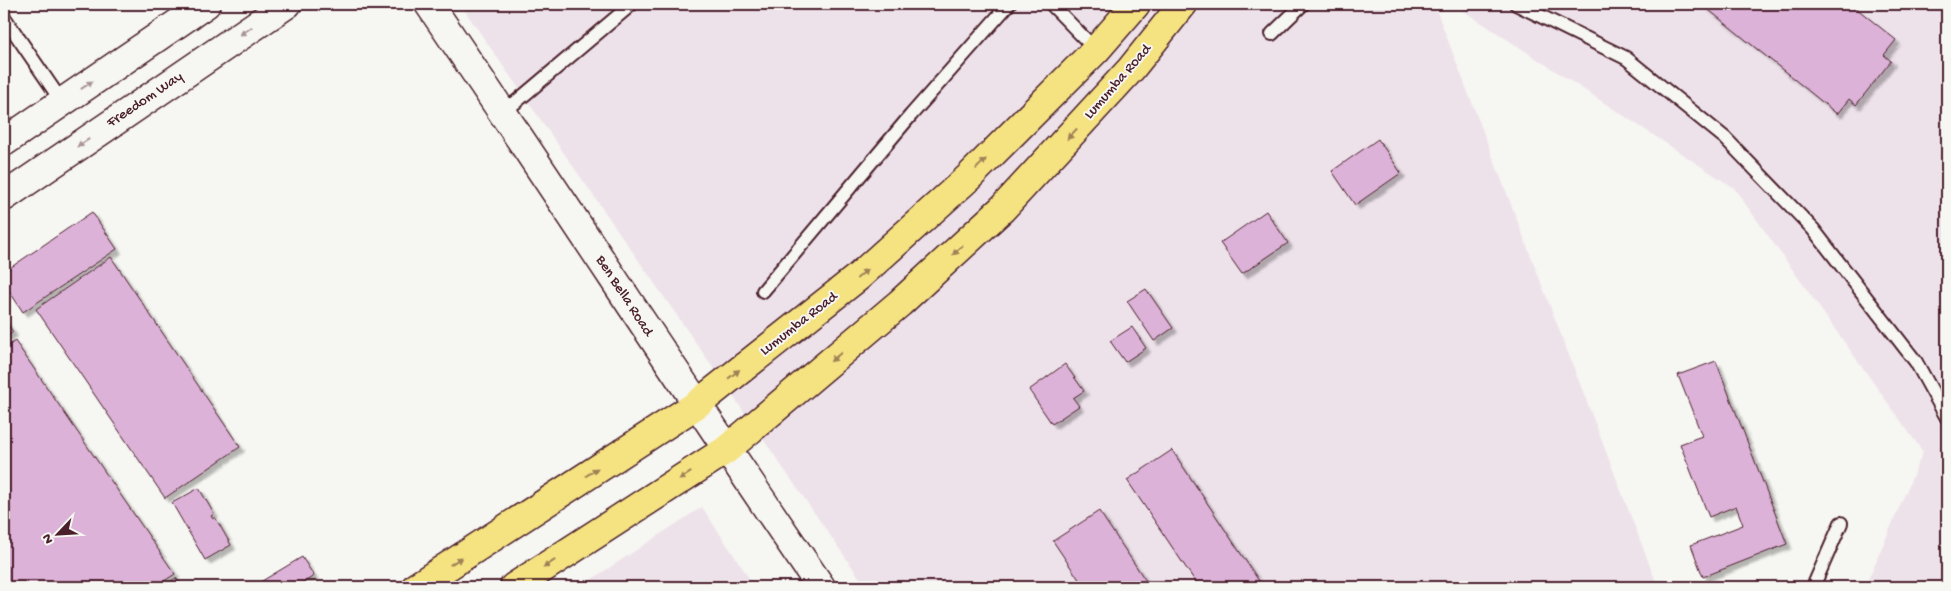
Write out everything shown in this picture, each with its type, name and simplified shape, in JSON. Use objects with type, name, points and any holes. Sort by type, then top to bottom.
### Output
[{"type":"main road","name":"Freedom Way","points":[[4,197],[287,4]]},
{"type":"main road","name":"Ben Bella Road","points":[[428,4],[503,113],[726,450],[821,587]]},
{"type":"main road","name":"Lumumba Road","points":[[416,587],[696,404],[858,277],[968,178],[1096,50],[1136,4]]},
{"type":"main road","name":"Lumumba Road","points":[[514,587],[726,450],[900,303],[1002,209],[1131,70],[1183,4]]},
{"type":"main road","points":[[4,142],[196,7]]},
{"type":"lane","points":[[503,113],[632,4]]},
{"type":"lane","points":[[763,291],[911,115],[1008,4]]},
{"type":"lane","points":[[1051,4],[1096,50]]},
{"type":"lane","points":[[1272,34],[1303,4]]},
{"type":"lane","points":[[1516,4],[1626,58],[1725,138],[1813,229],[1916,362],[1947,418]]},
{"type":"lane","points":[[4,17],[62,102]]},
{"type":"lane","points":[[1813,587],[1841,523]]},
{"type":"shaded area","points":[[460,4],[1434,4],[1658,587],[866,587]]},
{"type":"shaded area","points":[[1453,4],[1947,4],[1947,587],[1865,587],[1923,452],[1734,188]]},
{"type":"shaded area","points":[[702,507],[755,587],[580,587]]},
{"type":"building","points":[[1706,4],[1851,4],[1896,40],[1884,55],[1891,61],[1856,105],[1849,99],[1837,114],[1704,6]]},
{"type":"building","points":[[1378,139],[1401,173],[1355,205],[1332,171]]},
{"type":"building","points":[[1266,211],[1288,243],[1242,274],[1220,243]]},
{"type":"building","points":[[92,212],[117,249],[23,312],[4,283],[4,272]]},
{"type":"building","points":[[111,257],[240,447],[165,498],[36,309]]},
{"type":"building","points":[[1146,289],[1173,328],[1154,341],[1127,301]]},
{"type":"building","points":[[4,319],[13,332],[4,338]]},
{"type":"building","points":[[1132,327],[1146,348],[1125,362],[1110,341]]},
{"type":"building","points":[[15,341],[175,574],[155,587],[4,587],[4,349]]},
{"type":"building","points":[[1716,361],[1787,544],[1703,577],[1691,545],[1743,525],[1736,506],[1709,517],[1680,444],[1702,436],[1678,375]]},
{"type":"building","points":[[1065,364],[1084,391],[1073,398],[1079,406],[1052,424],[1029,390]]},
{"type":"building","points":[[1172,450],[1263,587],[1199,587],[1127,480]]},
{"type":"building","points":[[199,488],[214,514],[211,516],[213,519],[215,517],[231,545],[205,560],[172,503]]},
{"type":"building","points":[[1099,511],[1150,587],[1084,587],[1053,541]]},
{"type":"building","points":[[302,557],[314,576],[296,587],[252,587]]},
{"type":"building","points":[[176,578],[183,587],[162,587]]}]
